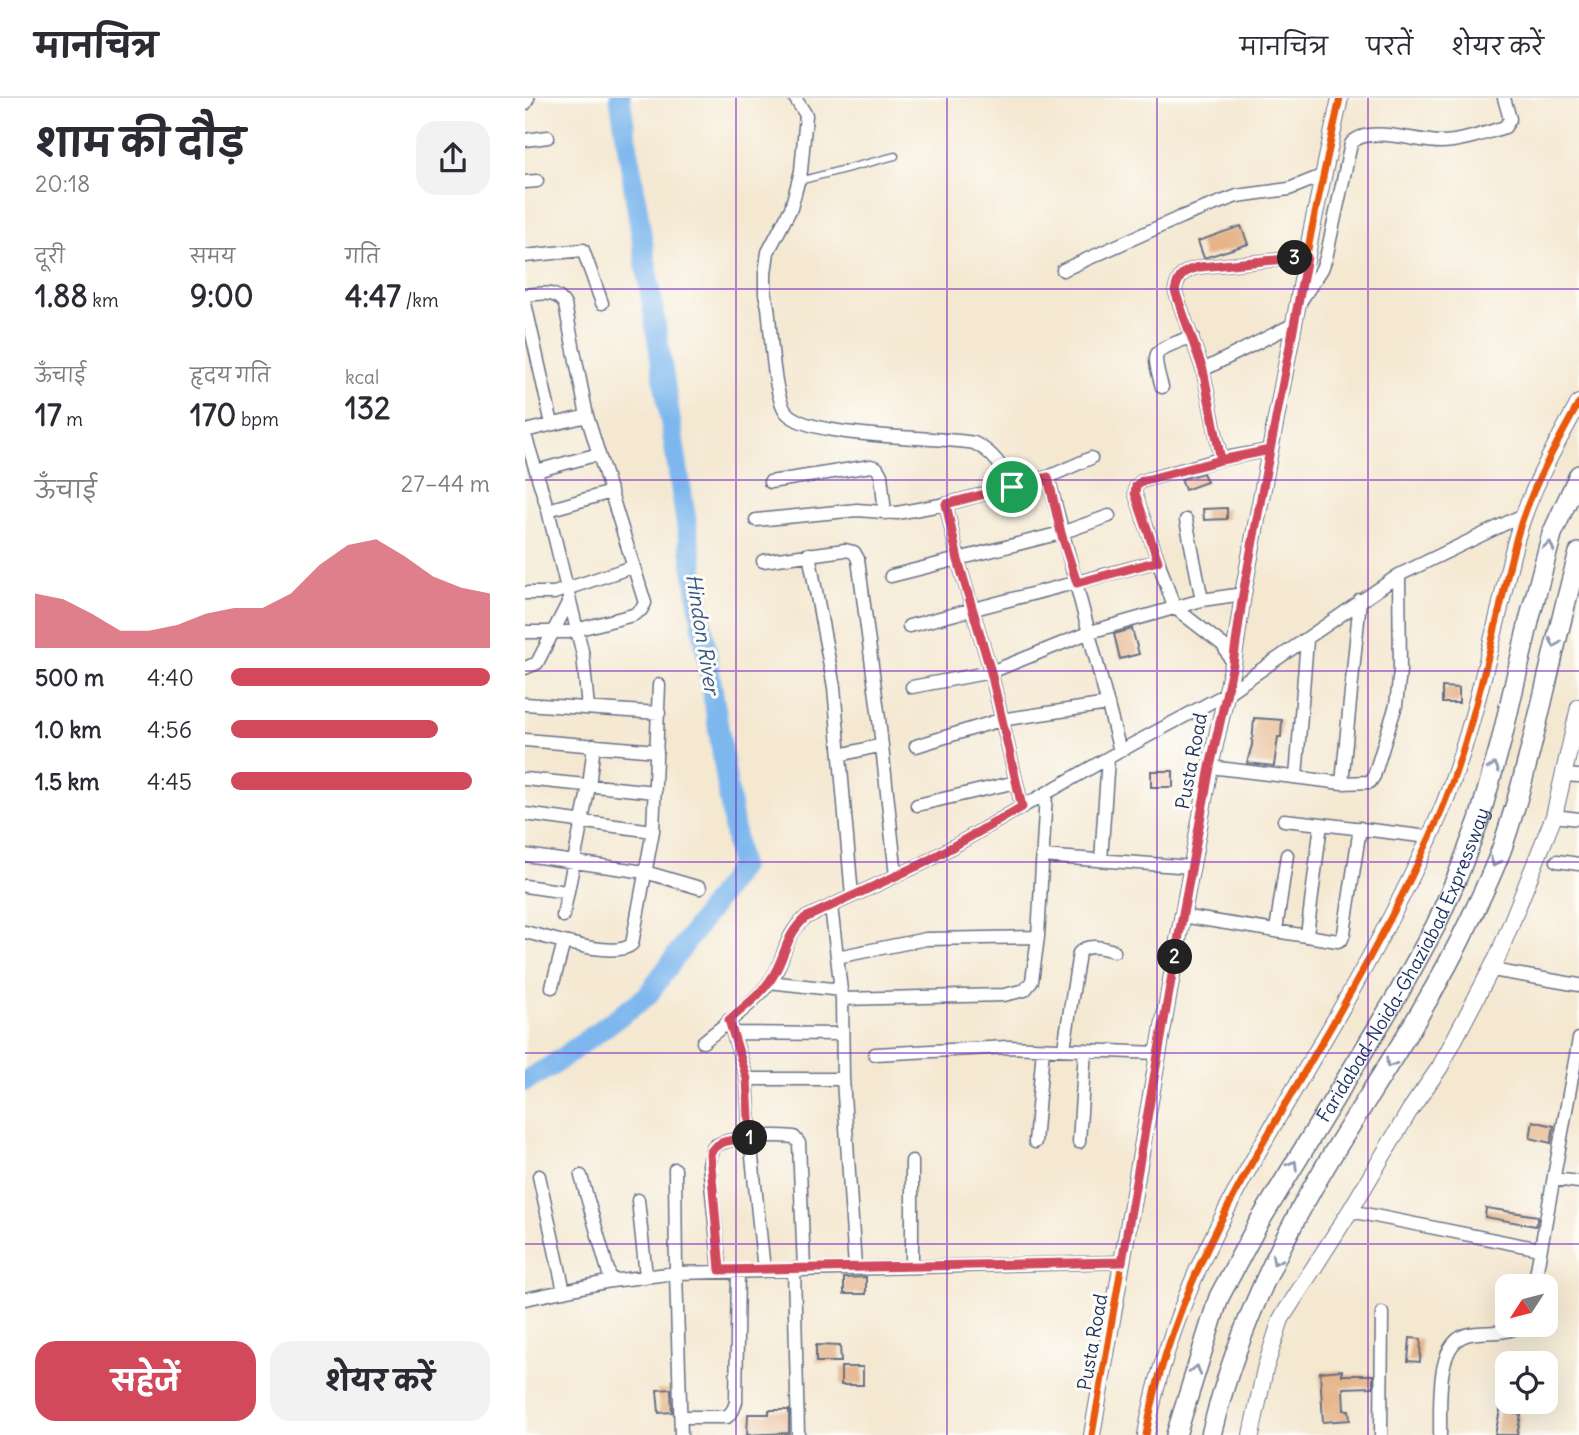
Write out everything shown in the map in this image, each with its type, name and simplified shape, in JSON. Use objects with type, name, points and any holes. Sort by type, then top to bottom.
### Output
[{"type":"main road","name":"Faridabad-Noida-Ghaziabad Expressway","points":[[1176,1435],[1219,1297],[1258,1224],[1397,996],[1436,925],[1458,875],[1479,820],[1498,755],[1529,617],[1552,534],[1579,475]]},
{"type":"main road","name":"Faridabad-Noida-Ghaziabad Expressway","points":[[1211,1435],[1229,1370],[1262,1285],[1331,1157],[1424,1009],[1468,924],[1502,846],[1528,759],[1579,553]]},
{"type":"street","points":[[525,104],[529,98]]},
{"type":"street","points":[[795,98],[806,115],[799,181],[791,208],[768,252],[765,273],[765,295],[779,399],[787,413],[800,422],[824,429],[974,443],[986,449],[1004,468],[1012,487]]},
{"type":"street","name":"Pusta Road","points":[[1092,1435],[1182,916],[1210,767],[1233,664],[1243,594],[1294,324],[1340,98]]},
{"type":"street","points":[[1298,305],[1322,269],[1326,258],[1350,144],[1355,139],[1372,134],[1440,142],[1496,130],[1504,127],[1510,119],[1504,98]]},
{"type":"street","points":[[525,141],[548,138]]},
{"type":"street","points":[[1063,270],[1181,217],[1237,196],[1289,190],[1324,175]]},
{"type":"street","points":[[525,256],[583,250],[602,303]]},
{"type":"street","points":[[1221,460],[1203,370],[1175,291],[1177,279],[1187,270],[1307,257]]},
{"type":"street","points":[[525,295],[554,293],[565,305],[587,416],[645,603],[641,610],[633,615],[576,629],[553,634],[525,632]]},
{"type":"street","points":[[525,303],[552,424]]},
{"type":"street","points":[[1203,370],[1294,324]]},
{"type":"street","points":[[1162,387],[1155,355],[1192,336]]},
{"type":"street","points":[[1146,1435],[1167,1346],[1207,1245],[1333,1024],[1389,921],[1429,837],[1454,777],[1464,744],[1524,515],[1555,446],[1579,403]]},
{"type":"street","points":[[587,416],[525,433],[548,510],[583,655],[588,708]]},
{"type":"street","points":[[1233,664],[1223,645],[1174,607],[1135,493],[1136,486],[1142,481],[1270,450]]},
{"type":"street","points":[[536,471],[599,454]]},
{"type":"street","points":[[756,520],[857,510],[897,513],[946,504],[1048,477],[1091,458]]},
{"type":"street","points":[[770,482],[871,466],[877,468],[881,475],[885,513]]},
{"type":"street","points":[[1048,477],[1121,751]]},
{"type":"street","points":[[548,510],[611,492]]},
{"type":"street","points":[[946,504],[958,560],[991,672],[1022,807]]},
{"type":"street","points":[[703,1042],[769,982],[794,928],[805,918],[924,863],[1226,694],[1399,575],[1524,515]]},
{"type":"street","points":[[891,576],[1061,533],[1109,516]]},
{"type":"street","points":[[1186,520],[1202,600]]},
{"type":"street","points":[[762,561],[845,550],[854,552],[858,559],[896,876]]},
{"type":"street","points":[[809,554],[830,660],[852,896]]},
{"type":"street","points":[[909,626],[1158,561]]},
{"type":"street","points":[[525,593],[546,594],[632,567]]},
{"type":"street","points":[[1210,767],[1342,783],[1370,782],[1396,705],[1400,671],[1399,575]]},
{"type":"street","points":[[912,687],[991,672],[1090,632],[1202,600],[1243,594]]},
{"type":"street","points":[[1342,783],[1360,600]]},
{"type":"street","points":[[525,668],[537,663],[569,601]]},
{"type":"street","points":[[1296,777],[1307,640]]},
{"type":"street","points":[[526,935],[619,951],[629,948],[634,939],[653,831],[660,713],[659,685]]},
{"type":"street","points":[[525,704],[660,713]]},
{"type":"street","points":[[916,746],[1000,720],[1108,704]]},
{"type":"street","points":[[1251,1435],[1265,1369],[1281,1319],[1410,1110],[1440,1067],[1492,970],[1571,775],[1579,707]]},
{"type":"street","points":[[525,740],[657,751]]},
{"type":"street","points":[[563,916],[589,786],[594,745]]},
{"type":"street","points":[[839,755],[882,745]]},
{"type":"street","points":[[1101,860],[1108,758]]},
{"type":"street","points":[[525,779],[655,792]]},
{"type":"street","points":[[917,805],[1016,782]]},
{"type":"street","points":[[769,982],[841,995],[1016,994],[1025,990],[1032,981],[1038,937],[1046,793]]},
{"type":"street","points":[[525,814],[653,831]]},
{"type":"street","points":[[1554,817],[1579,819]]},
{"type":"street","points":[[1285,820],[1429,837]]},
{"type":"street","points":[[1307,935],[1321,824]]},
{"type":"street","points":[[1182,916],[1332,941],[1342,939],[1360,828]]},
{"type":"street","points":[[525,855],[645,872],[700,888]]},
{"type":"street","points":[[1276,930],[1287,855]]},
{"type":"street","points":[[1042,856],[1192,867]]},
{"type":"street","points":[[1557,861],[1579,864]]},
{"type":"street","points":[[525,886],[566,892]]},
{"type":"street","points":[[831,906],[841,995],[843,1080],[855,1268]]},
{"type":"street","points":[[837,957],[953,936],[1038,937]]},
{"type":"street","points":[[552,988],[564,942]]},
{"type":"street","points":[[1064,1048],[1079,953],[1084,947],[1090,946],[1114,951]]},
{"type":"street","points":[[1492,970],[1579,985]]},
{"type":"street","points":[[729,1020],[747,1079],[750,1138],[764,1269]]},
{"type":"street","points":[[734,1033],[841,1034]]},
{"type":"street","points":[[1536,1274],[1579,1039]]},
{"type":"street","points":[[875,1054],[1008,1047],[1158,1053]]},
{"type":"street","points":[[1035,1142],[1043,1049]]},
{"type":"street","points":[[1079,1142],[1086,1050]]},
{"type":"street","points":[[747,1079],[843,1080]]},
{"type":"street","points":[[720,1270],[710,1154],[713,1147],[720,1143],[750,1138],[794,1137],[799,1143],[798,1435]]},
{"type":"street","points":[[912,1161],[912,1266]]},
{"type":"street","points":[[675,1169],[681,1435]]},
{"type":"street","points":[[581,1175],[611,1280]]},
{"type":"street","points":[[539,1176],[564,1291]]},
{"type":"street","points":[[1554,1178],[1579,1182]]},
{"type":"street","points":[[638,1200],[646,1276]]},
{"type":"street","points":[[1350,1211],[1541,1249]]},
{"type":"street","points":[[525,1299],[611,1280],[720,1270],[1122,1262]]},
{"type":"street","points":[[681,1417],[727,1416],[733,1410],[736,1402],[738,1271]]},
{"type":"street","points":[[1253,1307],[1281,1319]]},
{"type":"street","points":[[1381,1435],[1382,1313]]},
{"type":"street","points":[[1440,1435],[1447,1350],[1455,1340],[1467,1334],[1495,1333]]},
{"type":"lane","points":[[799,181],[895,156]]},
{"type":"building","points":[[1241,226],[1248,244],[1204,258],[1198,241]]},
{"type":"building","points":[[1203,473],[1207,482],[1185,490],[1181,479]]},
{"type":"building","points":[[1227,508],[1227,519],[1204,520],[1203,509]]},
{"type":"building","points":[[1132,629],[1139,654],[1120,659],[1114,634]]},
{"type":"building","points":[[1442,687],[1459,688],[1459,703],[1442,703]]},
{"type":"building","points":[[1254,718],[1282,720],[1274,766],[1247,763],[1252,745]]},
{"type":"building","points":[[1151,771],[1173,771],[1173,787],[1151,787]]},
{"type":"building","points":[[1533,1121],[1554,1126],[1551,1143],[1530,1138]]},
{"type":"building","points":[[1486,1208],[1538,1216],[1536,1226],[1485,1217]]},
{"type":"building","points":[[866,1277],[866,1294],[844,1294],[844,1278]]},
{"type":"building","points":[[1410,1338],[1421,1339],[1420,1362],[1408,1361]]},
{"type":"building","points":[[816,1345],[840,1346],[841,1362],[816,1362]]},
{"type":"building","points":[[841,1367],[863,1367],[863,1385],[841,1385]]},
{"type":"building","points":[[1342,1370],[1342,1375],[1373,1375],[1373,1387],[1343,1388],[1344,1410],[1349,1410],[1350,1420],[1323,1422],[1320,1372]]},
{"type":"building","points":[[671,1389],[672,1412],[659,1413],[657,1390]]},
{"type":"building","points":[[769,1410],[789,1410],[789,1433],[747,1435],[748,1414],[769,1414]]},
{"type":"building","points":[[1499,1414],[1521,1415],[1517,1435],[1495,1435]]},
{"type":"waterway","name":"Hindon River","points":[[525,1081],[551,1066],[647,996],[740,867],[620,98]]},
{"type":"cycle path","points":[[1092,1435],[1210,767],[1233,664],[1243,594],[1312,228],[1340,98]]},
{"type":"cycle path","points":[[1146,1435],[1158,1379],[1175,1325],[1220,1222],[1375,948],[1440,814],[1474,712],[1520,526],[1542,472],[1579,403]]},
{"type":"route","points":[[1012,487],[946,504],[958,560],[991,672],[1022,807],[924,863],[805,918],[794,928],[775,974],[766,987],[729,1020],[747,1079],[750,1138],[720,1143],[713,1147],[710,1154],[720,1270],[1122,1262],[1177,946],[1210,767],[1233,664],[1270,450],[1221,460],[1203,370],[1175,291],[1177,279],[1187,270],[1200,267],[1307,257],[1270,450],[1142,481],[1136,486],[1135,493],[1158,561],[1077,583],[1061,533],[1048,477],[1012,487]]}]
